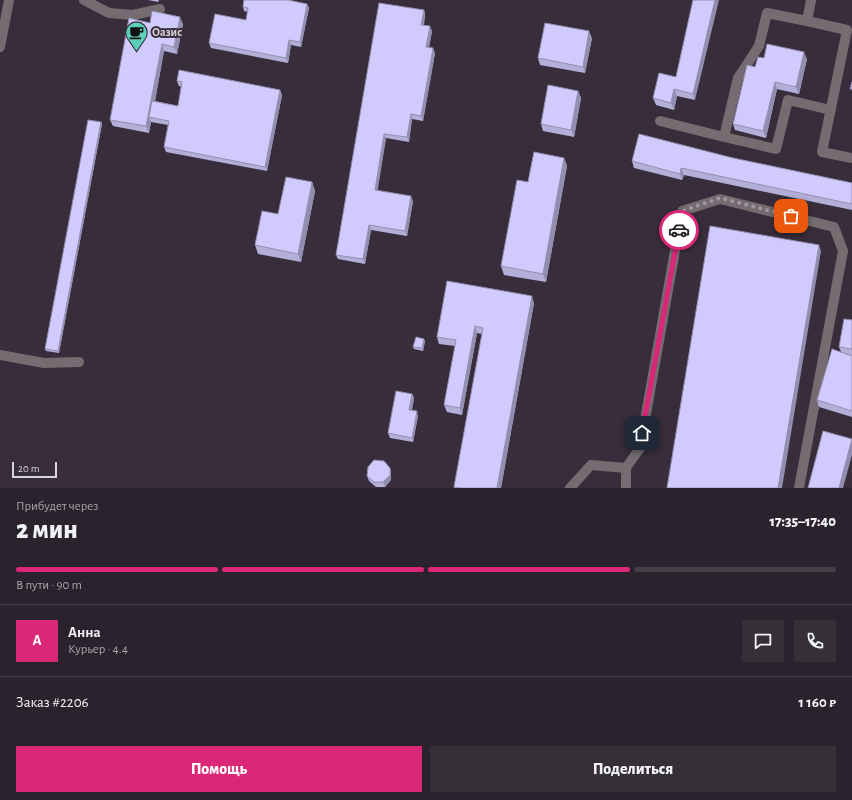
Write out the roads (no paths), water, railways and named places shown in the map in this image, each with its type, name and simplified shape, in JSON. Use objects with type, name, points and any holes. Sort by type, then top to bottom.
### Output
[{"type":"street","points":[[0,47],[9,0]]},
{"type":"street","points":[[84,0],[109,13],[133,15],[160,9]]},
{"type":"street","points":[[807,21],[811,0]]},
{"type":"street","points":[[724,137],[738,78],[759,46],[767,13],[847,30],[822,152],[852,158]]},
{"type":"street","points":[[660,121],[776,149],[788,100],[831,110]]},
{"type":"street","points":[[626,488],[626,468],[640,448],[682,211],[720,198],[834,227],[843,251],[798,488]]},
{"type":"street","points":[[0,355],[44,363],[79,362]]},
{"type":"street","points":[[570,488],[591,465],[626,468]]},
{"type":"place","name":"Оазис","points":[[136,52]]}]
